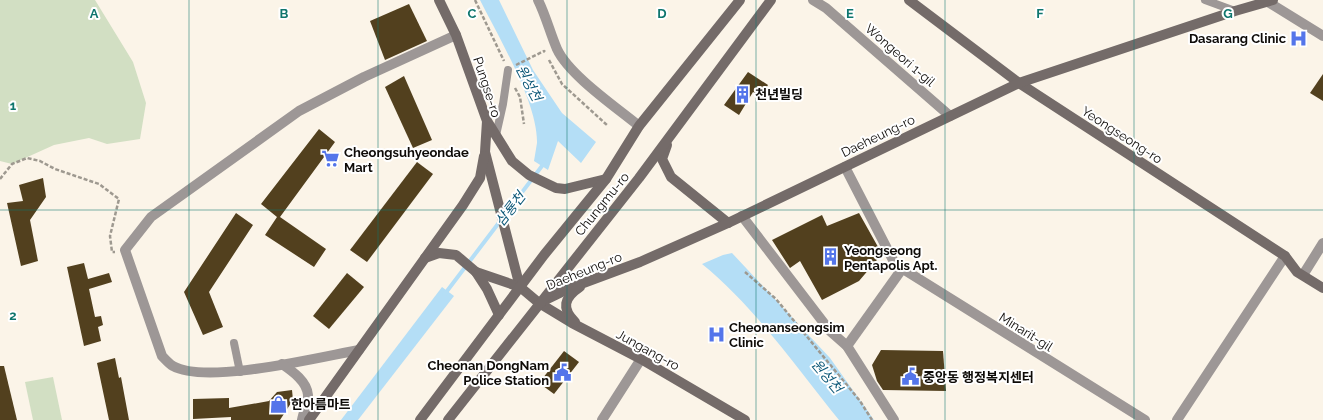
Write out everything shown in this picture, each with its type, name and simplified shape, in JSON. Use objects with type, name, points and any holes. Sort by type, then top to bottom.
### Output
[{"type":"street","name":"Pungse-ro","points":[[439,0],[456,35],[487,121],[485,152],[520,287]]},
{"type":"street","points":[[538,0],[546,16],[558,50],[578,76],[639,126]]},
{"type":"street","name":"Chungmu-ro","points":[[420,420],[520,287],[606,179],[639,126],[740,0]]},
{"type":"street","name":"Chungmu-ro","points":[[448,420],[639,178],[771,0]]},
{"type":"street","name":"Wongeori 1-gil","points":[[813,0],[826,8],[950,116]]},
{"type":"street","name":"Yeongseong-ro","points":[[909,0],[1019,83],[1285,256],[1297,272],[1323,288]]},
{"type":"street","points":[[1270,1],[1323,36]]},
{"type":"street","name":"Daeheung-ro","points":[[539,303],[590,281],[640,262],[728,223],[1019,83],[1235,11],[1270,1]]},
{"type":"street","points":[[359,350],[240,372],[198,372],[174,367],[162,356],[125,250],[151,217],[299,111],[364,77],[456,35]]},
{"type":"street","points":[[487,121],[512,161],[528,175],[556,188],[565,189],[606,179]]},
{"type":"street","points":[[669,137],[662,159],[670,177],[728,223]]},
{"type":"street","points":[[309,420],[463,205],[480,178],[485,152]]},
{"type":"street","points":[[845,167],[898,267],[846,346]]},
{"type":"street","points":[[742,216],[830,331],[846,346],[894,420]]},
{"type":"street","points":[[1302,275],[1323,243]]},
{"type":"street","points":[[425,258],[438,253],[456,255],[476,272],[520,287]]},
{"type":"street","points":[[1177,420],[1285,256]]},
{"type":"street","name":"Minarit-gil","points":[[898,267],[1144,420]]},
{"type":"street","points":[[476,272],[499,315]]},
{"type":"street","points":[[579,327],[566,309],[566,301],[572,293],[590,281]]},
{"type":"street","name":"Jungang-ro","points":[[520,287],[539,303],[579,327],[641,359],[745,420]]},
{"type":"street","points":[[602,420],[641,359]]},
{"type":"street","points":[[282,364],[300,379],[306,387],[308,396],[302,420]]},
{"type":"lane","points":[[1205,0],[1235,11]]},
{"type":"lane","points":[[496,135],[504,104],[508,70]]},
{"type":"lane","points":[[234,343],[240,372]]},
{"type":"path","points":[[516,65],[544,51],[562,84],[608,126]]},
{"type":"path","points":[[0,178],[12,164],[27,158],[40,161],[55,169],[99,184],[119,199],[110,236],[112,252],[125,250]]},
{"type":"path","points":[[745,272],[776,299],[860,401],[872,420]]},
{"type":"green space","points":[[0,0],[95,0],[133,62],[146,103],[140,139],[107,144],[89,138],[54,145],[12,164],[0,161]]},
{"type":"green space","points":[[53,377],[62,420],[33,420],[25,382]]},
{"type":"water","name":"원성천","points":[[480,0],[499,0],[533,70],[562,113],[596,142],[581,163],[558,141],[548,170],[534,161],[537,143],[536,127],[531,109],[516,70]]},
{"type":"water","name":"원성천","points":[[732,253],[830,358],[874,420],[839,420],[757,318],[702,264],[723,255]]},
{"type":"water","points":[[442,287],[454,296],[358,420],[341,420]]},
{"type":"building","points":[[409,4],[427,41],[385,60],[370,21]]},
{"type":"building","name":"천년빌딩","points":[[748,72],[768,85],[761,96],[753,92],[739,115],[724,105]]},
{"type":"building","points":[[1323,74],[1323,101],[1310,93]]},
{"type":"building","points":[[404,76],[432,140],[413,148],[385,87]]},
{"type":"building","points":[[319,129],[335,142],[280,217],[326,249],[314,267],[265,235],[277,217],[261,204]]},
{"type":"building","points":[[417,162],[433,174],[367,262],[350,250]]},
{"type":"building","points":[[43,178],[46,197],[30,220],[38,261],[21,266],[7,203],[23,201],[19,185]]},
{"type":"building","points":[[236,213],[253,225],[209,292],[223,327],[203,335],[184,292]]},
{"type":"building","name":"Yeongseong Pentapolis Apt.","points":[[859,213],[882,254],[859,281],[822,300],[800,261],[790,268],[772,240],[822,215],[827,226]]},
{"type":"building","points":[[84,263],[88,279],[109,273],[112,282],[89,289],[95,317],[101,316],[103,325],[98,327],[101,341],[84,346],[67,267]]},
{"type":"building","points":[[347,273],[364,287],[329,329],[313,316]]},
{"type":"building","name":"중앙동 행정복지센터","points":[[881,350],[943,351],[946,391],[883,390],[877,381],[872,365]]},
{"type":"building","points":[[564,351],[579,362],[554,394],[539,383]]},
{"type":"building","points":[[115,358],[119,378],[121,377],[129,420],[109,420],[97,363]]},
{"type":"building","points":[[0,366],[4,366],[17,420],[0,420]]},
{"type":"building","points":[[292,390],[293,400],[280,420],[231,420],[231,417],[193,419],[193,399],[229,398],[229,408],[269,401],[277,392]]},
{"type":"waterway","name":"삼룡천","points":[[444,295],[545,162]]},
{"type":"place","name":"Dasarang Clinic","points":[[1299,38]]},
{"type":"place","name":"천년빌딩","points":[[742,94]]},
{"type":"place","name":"Cheongsuhyeondae Mart","points":[[331,159]]},
{"type":"place","name":"Yeongseong Pentapolis Apt.","points":[[831,257]]},
{"type":"place","name":"Cheonanseongsim Clinic","points":[[716,334]]},
{"type":"place","name":"Cheonan DongNam Police Station","points":[[562,372]]},
{"type":"place","name":"중앙동 행정복지센터","points":[[910,377]]},
{"type":"place","name":"한아름마트","points":[[278,404]]}]
